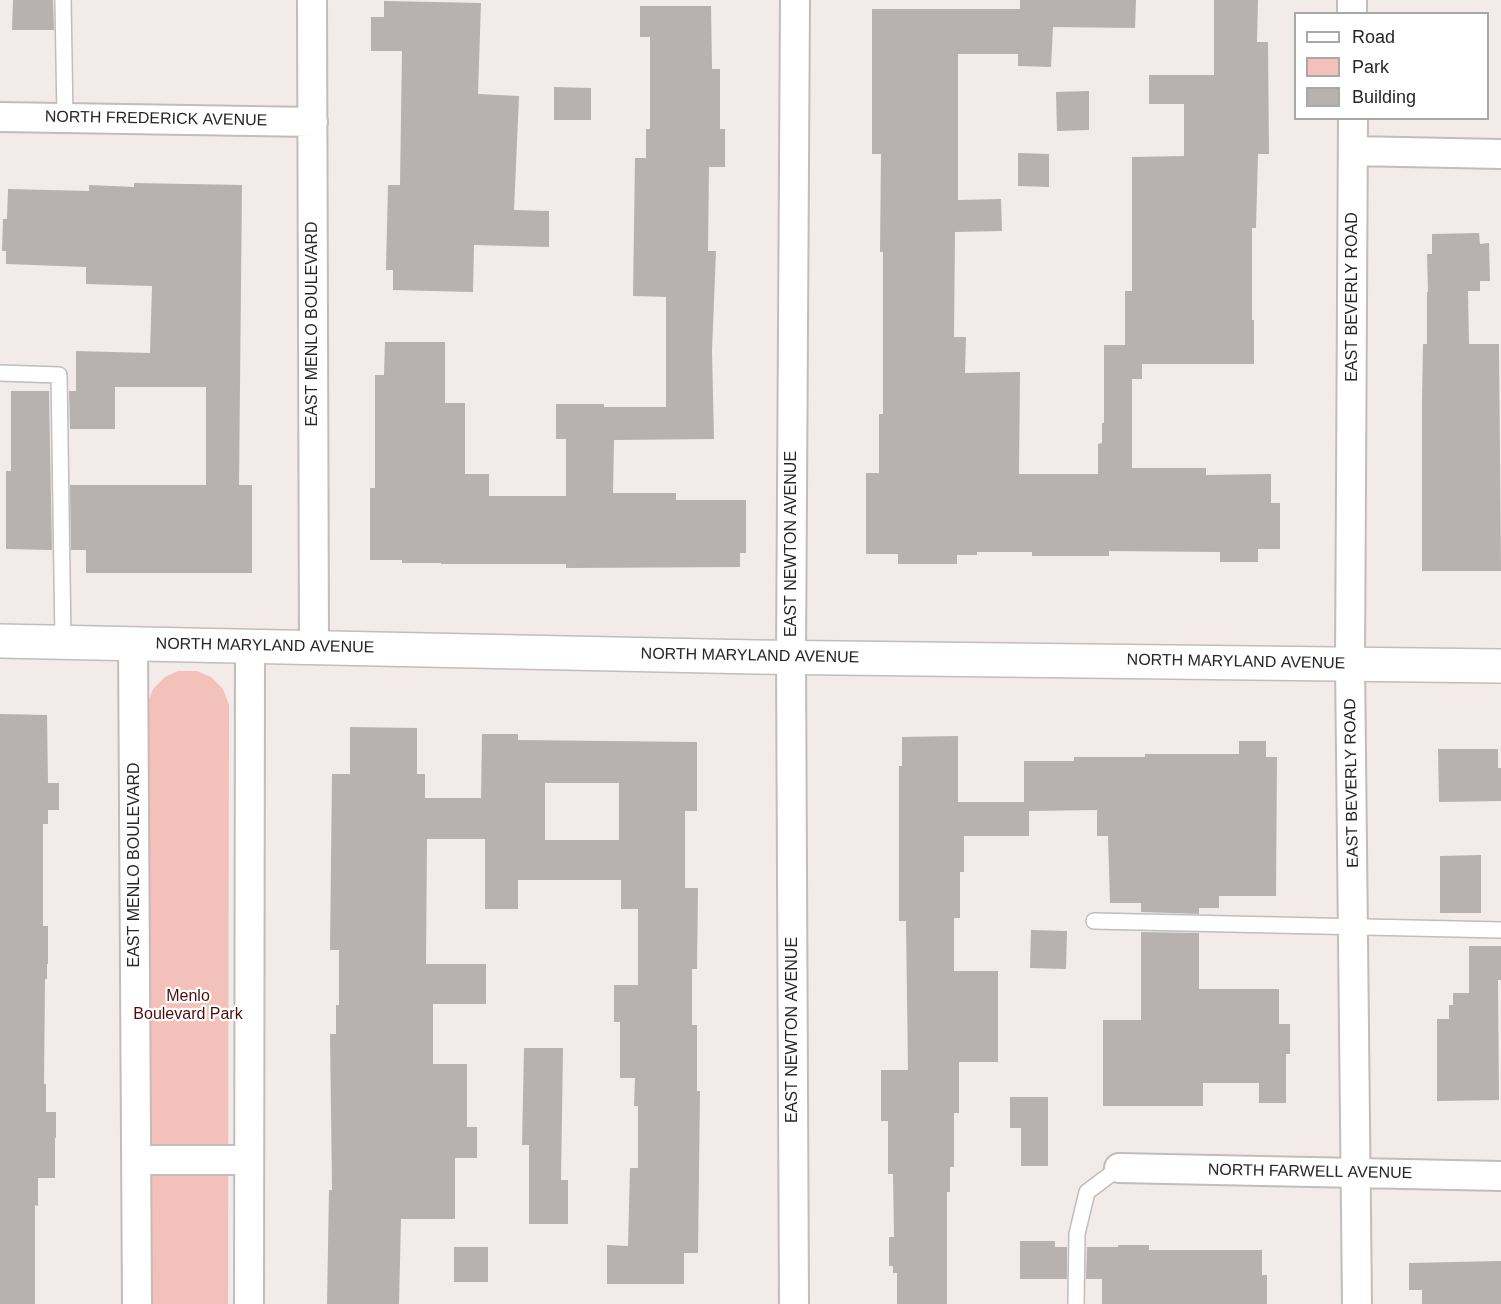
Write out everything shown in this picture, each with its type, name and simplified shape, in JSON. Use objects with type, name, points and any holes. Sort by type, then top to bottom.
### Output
[{"type":"street","name":"EAST MENLO BOULEVARD","points":[[312,0],[314,647]]},
{"type":"street","name":"EAST NEWTON AVENUE","points":[[794,1304],[791,657],[795,0]]},
{"type":"street","name":"NORTH FREDERICK AVENUE","points":[[0,117],[313,122]]},
{"type":"street","name":"EAST BEVERLY ROAD","points":[[1353,120],[1350,663],[1357,1304]]},
{"type":"street","points":[[1353,151],[1501,154]]},
{"type":"street","name":"NORTH MARYLAND AVENUE","points":[[0,641],[791,657],[1501,666]]},
{"type":"street","name":"EAST MENLO BOULEVARD","points":[[133,643],[137,1304]]},
{"type":"street","points":[[249,1304],[250,647]]},
{"type":"street","points":[[137,1160],[249,1160]]},
{"type":"street","name":"NORTH FARWELL AVENUE","points":[[1119,1168],[1501,1176]]},
{"type":"lane","points":[[63,0],[65,118]]},
{"type":"lane","points":[[0,373],[59,375],[63,642]]},
{"type":"lane","points":[[1094,921],[1501,930]]},
{"type":"lane","points":[[1076,1304],[1077,1234],[1086,1192],[1119,1168]]},
{"type":"green space","name":"Menlo Boulevard Park","points":[[178,671],[197,671],[211,677],[223,689],[229,705],[228,1304],[147,1304],[146,708],[153,689],[165,677]]},
{"type":"building","points":[[13,0],[53,0],[54,30],[12,30]]},
{"type":"building","points":[[1020,0],[1136,0],[1135,28],[1053,27],[1051,67],[1018,66],[1018,54],[958,54],[958,200],[1001,199],[1002,231],[955,232],[954,337],[966,337],[965,373],[1020,372],[1019,474],[1098,474],[1098,444],[1102,443],[1102,423],[1104,423],[1104,345],[1125,345],[1125,291],[1132,291],[1132,157],[1184,156],[1184,104],[1149,104],[1149,75],[1214,75],[1214,0],[1258,0],[1257,42],[1268,42],[1269,154],[1258,154],[1256,228],[1252,228],[1254,364],[1142,364],[1142,379],[1132,379],[1132,468],[1206,468],[1206,475],[1271,474],[1271,503],[1280,503],[1280,549],[1258,549],[1258,562],[1220,562],[1220,552],[1109,551],[1109,556],[1032,556],[1032,552],[977,552],[977,555],[957,555],[957,564],[898,564],[898,554],[866,554],[866,473],[879,473],[879,414],[883,414],[881,154],[872,154],[872,9],[1020,9]]},
{"type":"building","points":[[384,1],[481,3],[478,94],[519,96],[514,210],[549,211],[549,247],[474,245],[473,292],[393,290],[393,270],[386,270],[388,185],[400,185],[402,51],[371,51],[371,17],[384,17]]},
{"type":"building","points":[[640,6],[711,6],[712,69],[720,69],[720,129],[725,129],[725,167],[709,167],[708,251],[716,251],[712,351],[714,439],[614,440],[613,493],[676,493],[676,500],[746,500],[746,553],[740,553],[740,567],[566,568],[566,564],[441,564],[370,560],[370,488],[375,488],[375,375],[384,375],[385,342],[445,342],[445,403],[465,403],[465,474],[489,474],[489,496],[566,496],[566,439],[556,439],[556,404],[666,407],[666,297],[633,296],[635,158],[646,158],[646,129],[650,129],[650,37],[640,37]]},
{"type":"building","points":[[554,87],[591,88],[591,120],[554,120]]},
{"type":"building","points":[[1089,91],[1089,130],[1057,131],[1056,92]]},
{"type":"building","points":[[1018,153],[1049,154],[1049,187],[1018,186]]},
{"type":"building","points":[[134,183],[242,185],[239,485],[252,485],[252,573],[86,573],[86,550],[71,550],[70,485],[206,485],[206,387],[115,387],[115,429],[70,429],[69,391],[76,391],[76,351],[150,353],[152,286],[86,284],[86,267],[6,264],[6,251],[2,251],[3,219],[7,219],[8,189],[89,191],[89,185],[134,187]]},
{"type":"building","points":[[1479,233],[1480,244],[1489,243],[1490,281],[1480,281],[1480,291],[1468,291],[1469,344],[1499,344],[1501,571],[1422,571],[1422,400],[1423,344],[1427,344],[1427,254],[1432,254],[1432,234]]},
{"type":"building","points":[[11,391],[49,391],[52,550],[6,549],[6,471],[11,471]]},
{"type":"building","points":[[0,714],[47,715],[48,783],[59,783],[59,810],[48,810],[48,824],[43,824],[43,926],[48,926],[44,1084],[46,1084],[46,1112],[56,1112],[55,1178],[38,1178],[38,1206],[35,1205],[35,1304],[0,1304]]},
{"type":"building","points":[[350,727],[417,728],[417,774],[425,774],[425,798],[481,798],[482,734],[518,734],[518,740],[697,742],[697,811],[685,811],[685,888],[698,888],[697,969],[692,969],[692,1025],[697,1025],[697,1091],[700,1091],[698,1253],[684,1253],[684,1284],[607,1284],[607,1245],[628,1246],[630,1168],[638,1168],[638,1106],[634,1106],[635,1078],[620,1078],[620,1022],[614,1022],[614,985],[638,985],[638,909],[621,909],[621,880],[518,880],[518,909],[485,909],[485,839],[427,839],[426,964],[486,964],[486,1004],[433,1004],[433,1064],[467,1064],[467,1127],[477,1127],[477,1158],[455,1158],[455,1219],[401,1219],[399,1304],[327,1304],[329,1190],[332,1190],[330,1034],[336,1034],[336,1005],[339,1005],[339,950],[330,950],[332,774],[350,774]],"holes":[[[545,783],[619,783],[619,840],[545,840]]]},
{"type":"building","points":[[958,736],[958,802],[1024,802],[1024,761],[1074,761],[1074,757],[1145,757],[1145,754],[1239,754],[1239,741],[1266,741],[1266,757],[1277,757],[1276,896],[1219,896],[1219,908],[1199,908],[1199,914],[1141,912],[1141,903],[1110,903],[1108,836],[1097,836],[1097,810],[1029,811],[1029,836],[964,836],[964,872],[960,872],[960,918],[954,918],[954,971],[998,971],[998,1062],[959,1062],[959,1113],[954,1113],[954,1167],[950,1167],[950,1192],[947,1192],[947,1304],[897,1304],[897,1273],[893,1273],[893,1266],[889,1266],[889,1237],[894,1237],[893,1174],[888,1174],[888,1121],[881,1121],[881,1070],[908,1070],[906,921],[899,921],[899,766],[902,766],[902,737]]},
{"type":"building","points":[[1438,749],[1498,749],[1498,768],[1501,768],[1501,801],[1439,802]]},
{"type":"building","points":[[1481,855],[1481,913],[1440,913],[1440,856]]},
{"type":"building","points":[[1031,930],[1067,931],[1066,969],[1030,968]]},
{"type":"building","points":[[1141,932],[1199,933],[1199,989],[1279,989],[1279,1024],[1290,1024],[1290,1054],[1286,1054],[1286,1103],[1259,1103],[1259,1083],[1203,1083],[1203,1106],[1103,1106],[1103,1020],[1141,1020]]},
{"type":"building","points":[[1469,946],[1501,946],[1501,980],[1498,980],[1499,1100],[1437,1101],[1437,1019],[1449,1019],[1449,1005],[1453,1005],[1453,993],[1469,993]]},
{"type":"building","points":[[524,1048],[563,1048],[561,1180],[568,1180],[568,1224],[529,1224],[529,1145],[522,1145]]},
{"type":"building","points":[[1010,1097],[1048,1097],[1048,1166],[1021,1166],[1021,1128],[1010,1128]]},
{"type":"building","points":[[1020,1241],[1055,1241],[1055,1247],[1067,1247],[1067,1279],[1020,1279]]},
{"type":"building","points":[[1118,1245],[1149,1245],[1149,1250],[1262,1250],[1262,1275],[1267,1275],[1267,1304],[1102,1304],[1102,1279],[1086,1279],[1087,1247],[1118,1247]]},
{"type":"building","points":[[454,1247],[488,1247],[488,1282],[454,1282]]},
{"type":"building","points":[[1501,1261],[1501,1304],[1422,1304],[1422,1290],[1409,1290],[1409,1263]]}]
